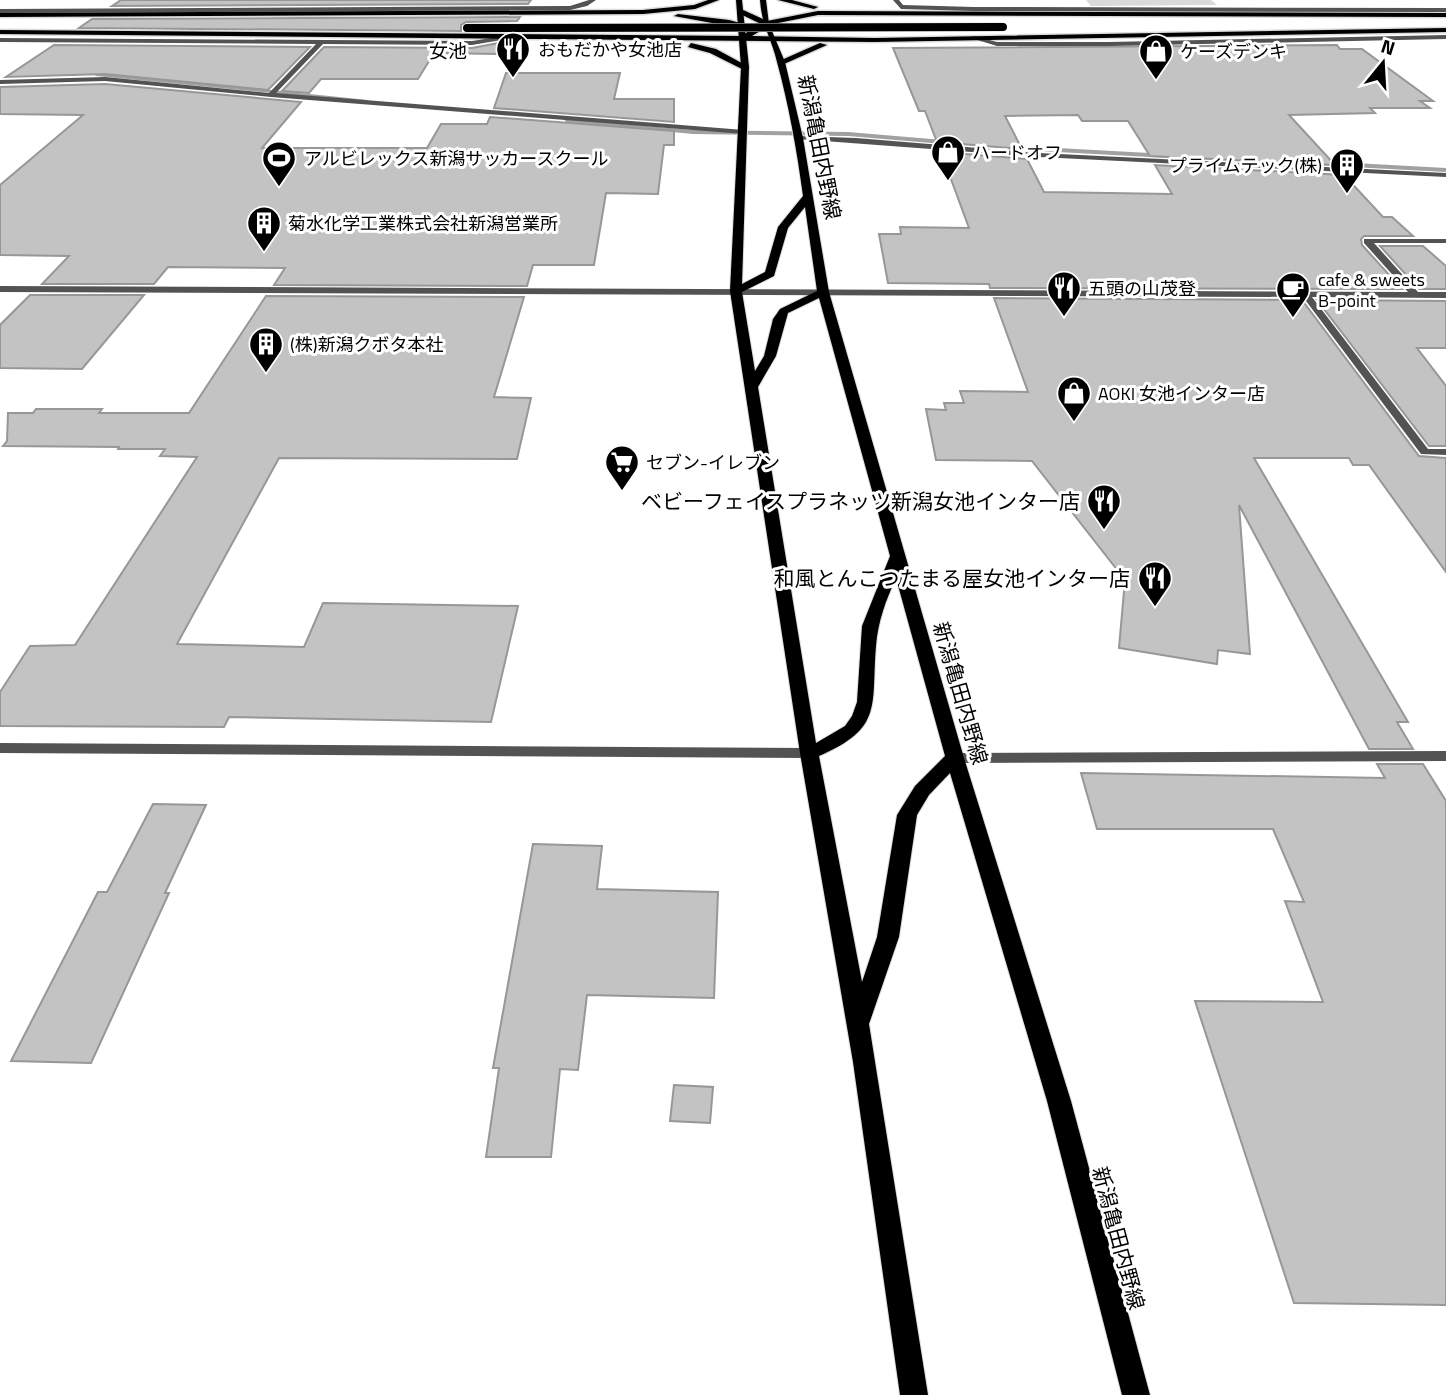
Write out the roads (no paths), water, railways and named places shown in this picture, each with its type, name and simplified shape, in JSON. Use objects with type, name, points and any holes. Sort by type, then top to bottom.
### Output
[{"type":"highway","points":[[0,13],[676,10],[715,0]]},
{"type":"highway","points":[[782,0],[804,6],[867,12]]},
{"type":"highway","points":[[584,9],[690,16],[741,24],[774,40]]},
{"type":"highway","points":[[741,11],[765,24],[794,33],[974,38]]},
{"type":"highway","points":[[610,38],[695,35],[741,24],[763,12]]},
{"type":"highway","points":[[743,39],[765,24],[792,15],[867,12],[1446,15]]},
{"type":"highway","points":[[1000,24],[1446,15]]},
{"type":"highway","points":[[0,20],[469,24],[1000,24],[1446,29]]},
{"type":"highway","points":[[0,31],[469,24]]},
{"type":"highway","points":[[0,31],[774,40],[1446,29]]},
{"type":"highway","points":[[610,38],[698,46],[745,67]]},
{"type":"highway","points":[[781,62],[813,47],[835,43],[974,38]]},
{"type":"main road","points":[[739,0],[745,67],[736,292],[809,753],[858,1025],[914,1395]]},
{"type":"main road","name":"新潟亀田内野線","points":[[763,0],[765,24],[781,62],[799,138],[822,292],[956,758],[1059,1101],[1136,1395]]},
{"type":"main road","points":[[736,292],[770,274],[783,227],[808,197]]},
{"type":"main road","points":[[750,389],[770,356],[779,319],[784,311],[822,292]]},
{"type":"main road","points":[[809,753],[827,747],[843,737],[860,717],[868,695],[867,646],[870,623],[898,556]]},
{"type":"main road","points":[[858,1025],[888,937],[907,815],[928,781],[956,758]]},
{"type":"street","points":[[131,11],[145,0]]},
{"type":"street","points":[[256,10],[266,0]]},
{"type":"street","points":[[0,13],[584,9],[593,0]]},
{"type":"street","points":[[896,0],[901,8],[1240,9],[1446,15]]},
{"type":"street","points":[[1228,0],[1240,9]]},
{"type":"street","points":[[0,40],[472,43],[511,37]]},
{"type":"street","points":[[974,38],[997,44],[1059,44],[1446,37]]},
{"type":"street","points":[[271,95],[321,42]]},
{"type":"street","points":[[0,82],[105,79],[271,95],[744,132]]},
{"type":"street","points":[[799,138],[1039,155],[1446,175]]},
{"type":"street","points":[[1415,294],[1367,241],[1446,242]]},
{"type":"street","points":[[0,289],[1415,294],[1442,295],[1446,304]]},
{"type":"street","points":[[1306,295],[1425,452],[1446,452]]},
{"type":"street","points":[[0,748],[809,753]]},
{"type":"street","points":[[956,758],[1446,756]]},
{"type":"waterway","points":[[86,64],[96,74],[365,100]]},
{"type":"waterway","points":[[566,120],[693,132],[848,134],[955,143]]},
{"type":"waterway","points":[[1003,147],[1168,156]]},
{"type":"waterway","points":[[1317,163],[1446,170]]},
{"type":"place","name":"おもだかや女池店","points":[[513,79]]},
{"type":"place","name":"ケーズデンキ","points":[[1156,81]]},
{"type":"place","name":"ハードオフ","points":[[948,182]]},
{"type":"place","name":"アルビレックス新潟サッカースクール","points":[[279,188]]},
{"type":"place","name":"プライムテック(株)","points":[[1347,195]]},
{"type":"place","name":"菊水化学工業株式会社新潟営業所","points":[[264,253]]},
{"type":"place","name":"五頭の山茂登","points":[[1064,318]]},
{"type":"place","name":"cafe & sweets B-point","points":[[1293,319]]},
{"type":"place","name":"(株)新潟クボタ本社","points":[[266,374]]},
{"type":"place","name":"AOKI 女池インター店","points":[[1074,423]]},
{"type":"place","name":"セブン-イレブン","points":[[622,492]]},
{"type":"place","name":"ベビーフェイスプラネッツ新潟女池インター店","points":[[1104,531]]},
{"type":"place","name":"和風とんこつたまる屋女池インター店","points":[[1155,608]]},
{"type":"district","name":"女池","points":[[448,50]]}]
